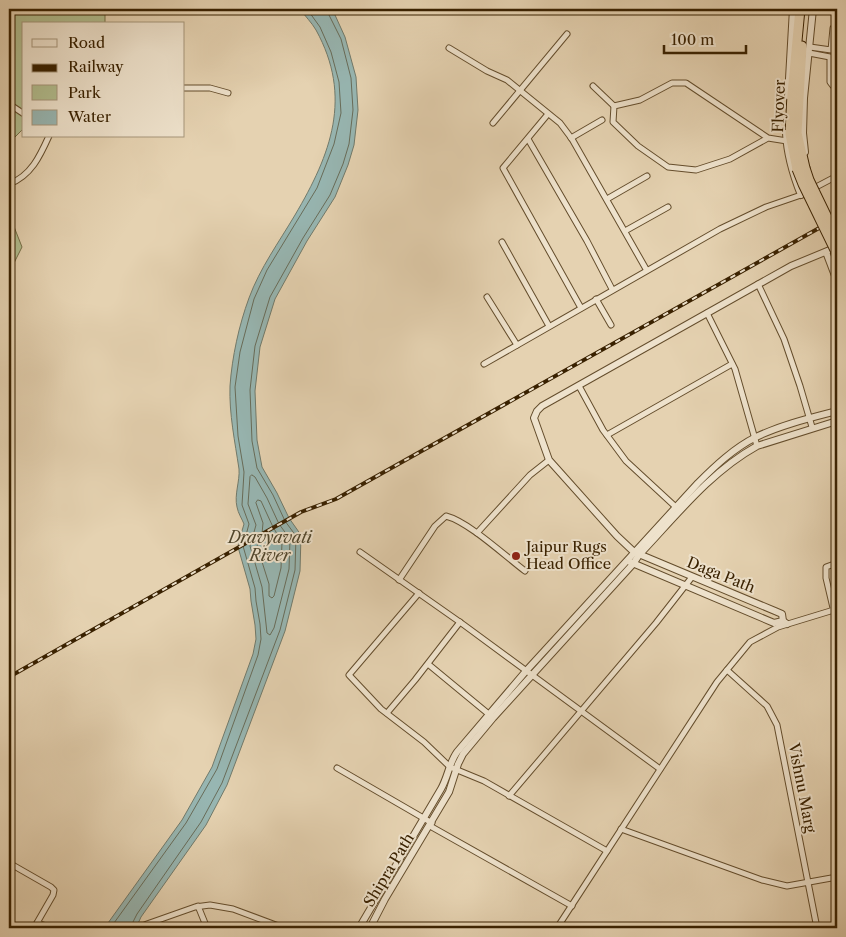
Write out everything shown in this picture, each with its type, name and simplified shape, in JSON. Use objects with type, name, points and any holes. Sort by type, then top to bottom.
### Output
[{"type":"highway","name":"Flyover","points":[[800,9],[790,134],[797,169],[837,254]]},
{"type":"highway","name":"Flyover","points":[[805,9],[797,133],[809,180],[837,238]]},
{"type":"street","points":[[793,9],[787,141],[793,175],[801,194]]},
{"type":"street","points":[[813,9],[804,98],[803,133],[809,168],[816,187]]},
{"type":"street","points":[[809,50],[831,50],[833,28],[837,24]]},
{"type":"street","points":[[493,123],[567,34]]},
{"type":"street","points":[[450,48],[487,71],[507,80],[560,123],[572,138],[646,270]]},
{"type":"street","points":[[809,50],[830,57],[830,82],[833,86],[837,87]]},
{"type":"street","points":[[614,106],[640,100],[672,83],[686,83],[768,138],[787,141]]},
{"type":"street","points":[[593,86],[614,106],[613,122],[638,146],[668,167],[696,170],[730,159],[768,138]]},
{"type":"street","points":[[185,88],[210,88],[228,93]]},
{"type":"street","points":[[9,104],[22,113]]},
{"type":"street","points":[[548,114],[503,168],[581,308]]},
{"type":"street","points":[[572,138],[602,120]]},
{"type":"street","points":[[9,184],[23,177],[39,160],[48,138]]},
{"type":"street","points":[[528,139],[587,241],[612,289]]},
{"type":"street","points":[[793,175],[809,168]]},
{"type":"street","points":[[607,199],[647,176]]},
{"type":"street","points":[[484,364],[720,228],[801,194],[837,176]]},
{"type":"street","points":[[625,231],[668,207]]},
{"type":"street","points":[[502,242],[549,326]]},
{"type":"street","points":[[636,554],[617,536],[549,460],[534,418],[537,411],[542,406],[758,284],[792,266],[837,247]]},
{"type":"street","points":[[826,252],[837,281]]},
{"type":"street","points":[[758,284],[784,339],[812,428]]},
{"type":"street","points":[[487,296],[516,345]]},
{"type":"street","points":[[596,299],[611,325]]},
{"type":"street","points":[[707,313],[732,364],[757,446]]},
{"type":"street","points":[[607,435],[732,364]]},
{"type":"street","points":[[579,386],[607,435],[626,461],[678,509]]},
{"type":"street","points":[[359,928],[447,778],[491,716],[718,463],[755,438],[808,418],[837,410]]},
{"type":"street","points":[[678,509],[731,462],[757,446],[837,421]]},
{"type":"street","points":[[477,534],[530,475],[549,460]]},
{"type":"street","points":[[399,580],[436,526],[446,516],[477,534],[525,571]]},
{"type":"street","points":[[360,552],[460,622],[528,674],[660,769]]},
{"type":"street","name":"Daga Path","points":[[636,554],[782,614],[785,622]]},
{"type":"street","points":[[630,562],[774,623],[836,610]]},
{"type":"street","points":[[837,563],[826,567],[826,578],[836,610],[837,625]]},
{"type":"street","points":[[509,796],[692,577]]},
{"type":"street","points":[[419,593],[349,675],[386,713],[424,742],[453,769],[484,781],[607,851]]},
{"type":"street","points":[[386,713],[428,664],[460,622]]},
{"type":"street","points":[[557,928],[717,682],[750,642],[785,622]]},
{"type":"street","points":[[428,664],[491,716]]},
{"type":"street","name":"Vishnu Marg","points":[[727,670],[767,706],[777,725],[817,928]]},
{"type":"street","points":[[337,768],[424,817],[431,824],[572,906]]},
{"type":"street","name":"Shipra Path","points":[[370,928],[449,792],[453,769]]},
{"type":"street","points":[[621,830],[762,880],[787,886],[837,876]]},
{"type":"street","points":[[9,863],[54,890],[36,926],[53,928]]},
{"type":"street","points":[[104,928],[144,925],[198,906],[210,905],[233,909],[284,928]]},
{"type":"street","points":[[198,906],[207,928]]},
{"type":"green space","points":[[9,9],[105,9],[105,22],[22,22],[22,130],[9,143]]},
{"type":"green space","points":[[9,214],[22,247],[9,273]]},
{"type":"water","name":"Dravyavati River","points":[[300,9],[330,9],[335,15],[345,37],[356,77],[358,110],[354,145],[335,197],[307,241],[275,299],[260,347],[255,391],[257,440],[262,467],[289,518],[301,535],[300,571],[285,631],[227,785],[206,825],[141,917],[136,928],[108,928],[108,923],[182,820],[212,767],[253,654],[256,639],[250,589],[238,547],[244,524],[236,502],[239,469],[231,417],[230,386],[236,341],[253,287],[319,170],[333,125],[335,102],[333,79],[327,55],[316,30]]},
{"type":"railway","points":[[9,677],[301,512],[336,499],[837,218]]},
{"type":"place","name":"Jaipur Rugs Head Office","points":[[516,556]]}]
